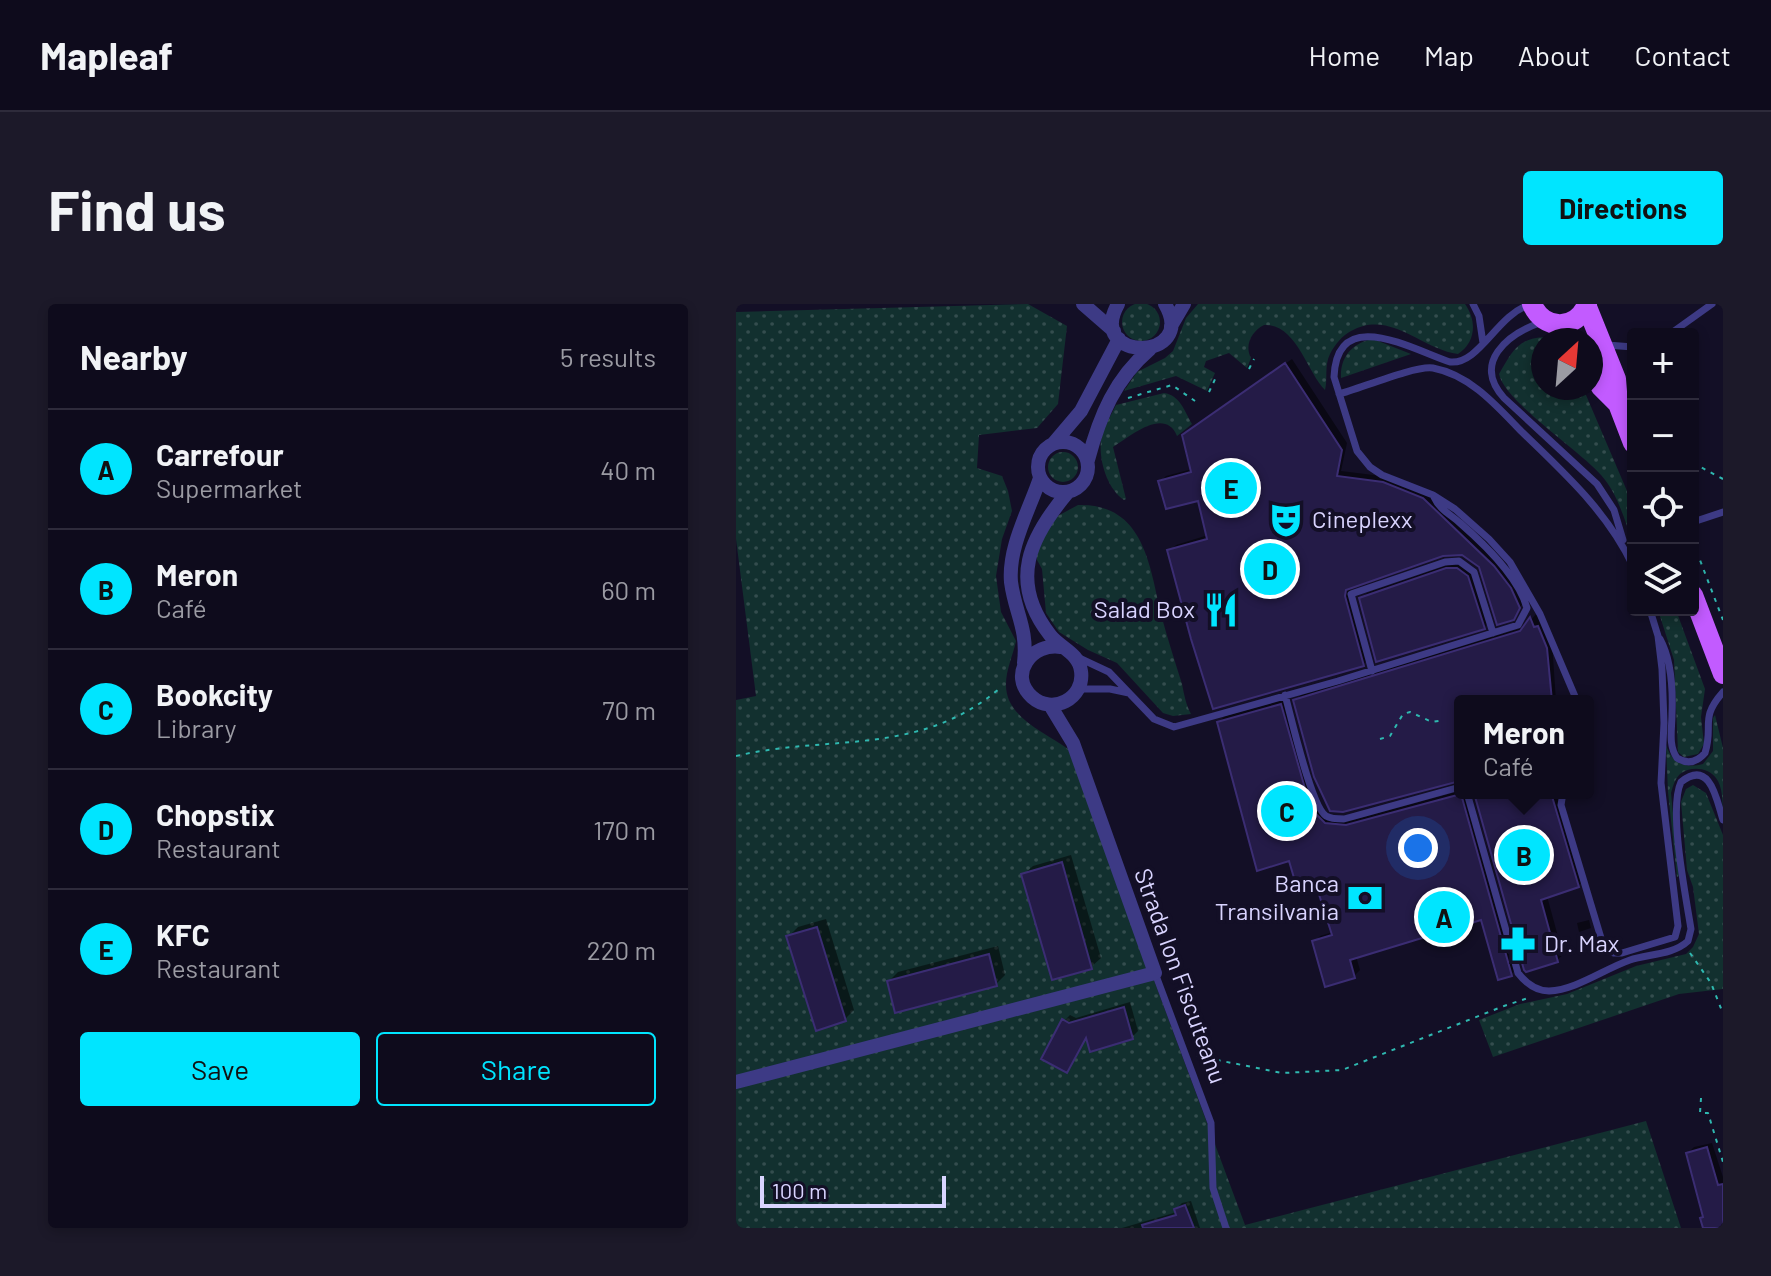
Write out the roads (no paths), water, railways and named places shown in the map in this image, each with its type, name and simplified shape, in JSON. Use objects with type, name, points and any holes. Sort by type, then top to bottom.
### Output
[{"type":"main road","points":[[1532,304],[1538,316],[1558,328]]},
{"type":"main road","points":[[1562,328],[1578,319],[1587,305]]},
{"type":"main road","points":[[1587,305],[1595,328]]},
{"type":"main road","points":[[1603,348],[1616,379],[1618,404],[1627,427]]},
{"type":"main road","points":[[1603,389],[1618,404]]},
{"type":"main road","points":[[1699,611],[1723,674]]},
{"type":"street","points":[[1083,304],[1133,348],[1150,349]]},
{"type":"street","points":[[1118,304],[1113,315],[1116,335],[1081,411],[1041,454],[1038,462],[1040,478],[1014,548],[1011,566],[1014,597],[1027,642],[1024,684],[1027,692],[1050,705],[1067,701],[1079,689],[1082,672],[1075,657],[1050,635],[1037,612],[1029,587],[1028,559],[1040,528],[1068,492],[1083,484],[1097,426],[1111,394],[1124,375],[1163,340],[1184,304]]},
{"type":"street","points":[[1165,304],[1171,318],[1170,326]]},
{"type":"street","points":[[1053,444],[1070,443],[1077,446],[1088,460]]},
{"type":"street","points":[[1040,478],[1052,490],[1068,492]]},
{"type":"street","points":[[1024,667],[1038,649],[1061,647]]},
{"type":"street","name":"Strada Ion Fiscuteanu","points":[[1067,701],[1073,743],[1155,973]]},
{"type":"street","name":"Strada Ion Fiscuteanu","points":[[1050,705],[1073,743]]},
{"type":"street","points":[[736,1082],[1155,973]]},
{"type":"lane","points":[[1473,304],[1479,316],[1483,343]]},
{"type":"lane","points":[[1532,304],[1516,309],[1466,359],[1456,363],[1382,336],[1364,335],[1347,344],[1337,357],[1334,377],[1357,451],[1370,467],[1382,475],[1433,495],[1465,516],[1510,562],[1540,614],[1574,695]]},
{"type":"lane","points":[[1678,328],[1712,304]]},
{"type":"lane","points":[[1531,330],[1518,331],[1500,349],[1492,363],[1493,384],[1504,398],[1597,484],[1608,499],[1627,553]]},
{"type":"lane","points":[[1603,343],[1627,348]]},
{"type":"lane","points":[[1339,394],[1425,368],[1435,369],[1479,389],[1593,502],[1627,553]]},
{"type":"lane","points":[[1075,657],[1109,672],[1145,711],[1174,727],[1372,671],[1518,625],[1527,608],[1523,596],[1483,545],[1439,508],[1433,495]]},
{"type":"lane","points":[[1699,520],[1723,512]]},
{"type":"lane","points":[[1612,527],[1616,518]]},
{"type":"lane","points":[[1372,671],[1351,594],[1445,562],[1459,561],[1474,572],[1493,633]]},
{"type":"lane","points":[[1652,616],[1668,654],[1671,744],[1677,758],[1694,761],[1705,753],[1708,714],[1711,704],[1723,692]]},
{"type":"lane","points":[[1562,799],[1561,805],[1604,948],[1622,953],[1675,937],[1678,926],[1661,783],[1663,699],[1658,636]]},
{"type":"lane","points":[[1079,689],[1110,689],[1131,694]]},
{"type":"lane","points":[[1285,695],[1311,789],[1319,809],[1326,816],[1344,819],[1454,789]]},
{"type":"lane","points":[[1469,799],[1518,973],[1532,986],[1544,991],[1552,991],[1631,960],[1684,945],[1690,939],[1691,929],[1677,820],[1677,792],[1681,782],[1700,776],[1712,784],[1723,820]]},
{"type":"lane","name":"Strada Ion Fiscuteanu","points":[[1155,973],[1211,1123],[1213,1188],[1226,1228]]},
{"type":"place","name":"KFC","points":[[1231,488]]},
{"type":"place","name":"Cineplexx","points":[[1286,520]]},
{"type":"place","name":"Chopstix","points":[[1270,569]]},
{"type":"place","name":"Salad Box","points":[[1221,610]]},
{"type":"place","name":"Bookcity","points":[[1287,811]]},
{"type":"place","name":"Meron","points":[[1524,855]]},
{"type":"place","name":"Banca Transilvania","points":[[1365,898]]},
{"type":"place","name":"Carrefour","points":[[1444,917]]},
{"type":"place","name":"Dr. Max","points":[[1518,944]]}]
